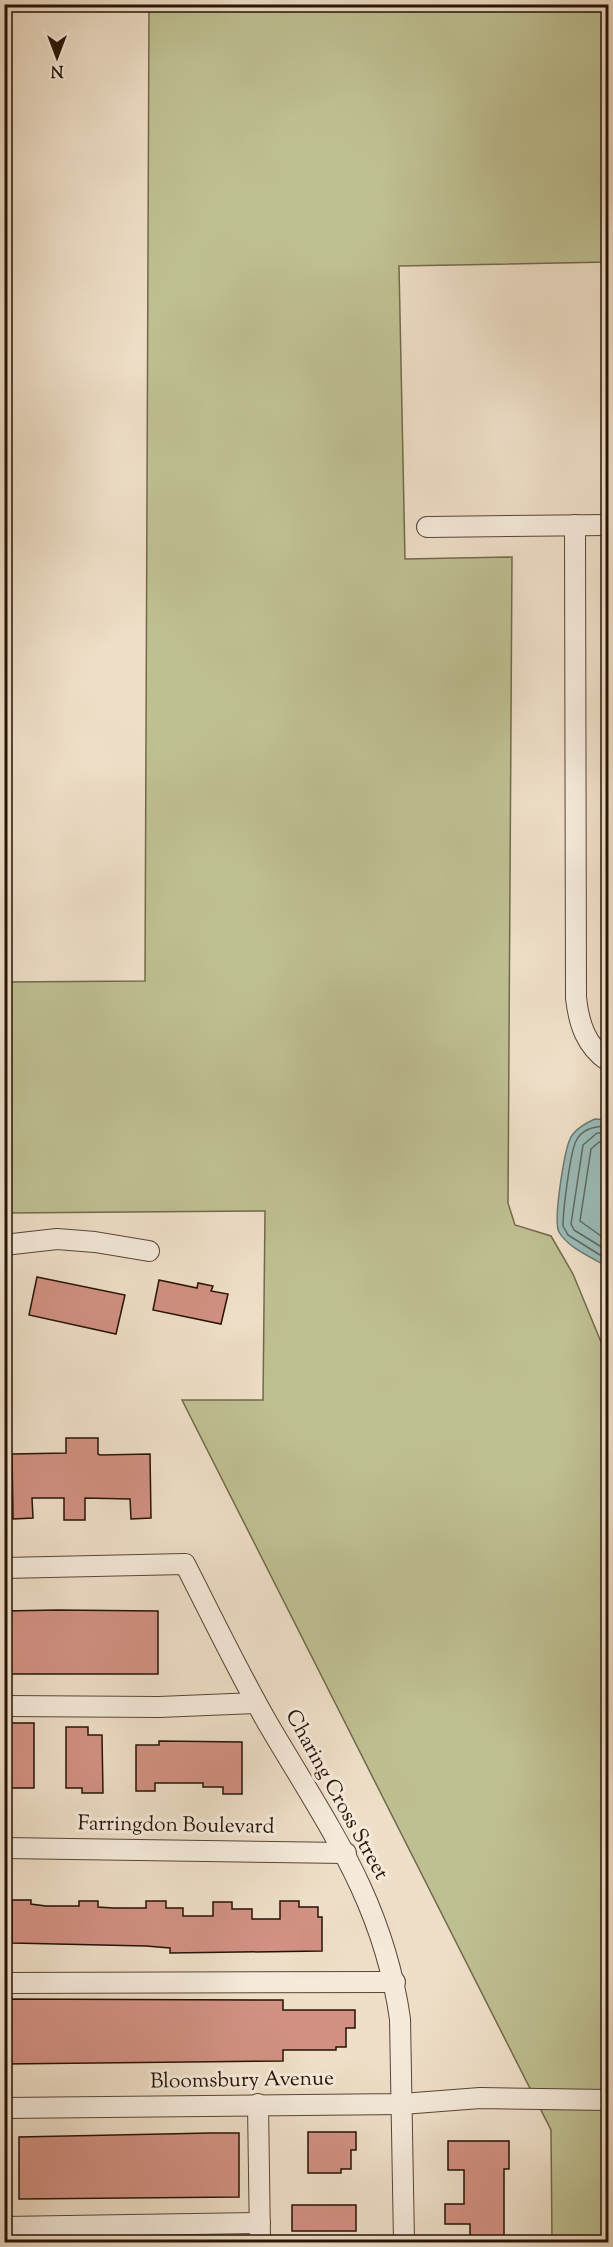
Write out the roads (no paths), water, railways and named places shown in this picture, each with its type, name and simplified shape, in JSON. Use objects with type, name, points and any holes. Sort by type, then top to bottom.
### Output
[{"type":"street","points":[[575,525],[576,998],[579,1019],[589,1043],[609,1061]]},
{"type":"street","points":[[427,527],[609,525]]},
{"type":"street","points":[[4,1245],[57,1239],[95,1242],[149,1251]]},
{"type":"street","name":"Charing Cross Street","points":[[4,1568],[185,1564],[256,1703],[346,1853],[376,1919],[395,1983],[400,2019],[404,2242]]},
{"type":"street","points":[[4,1706],[159,1707],[256,1703]]},
{"type":"street","name":"Farringdon Boulevard","points":[[4,1848],[346,1853]]},
{"type":"street","points":[[4,1983],[395,1983]]},
{"type":"street","name":"Bloomsbury Avenue","points":[[4,2108],[402,2104],[480,2098],[609,2100]]},
{"type":"street","points":[[258,2104],[260,2242]]},
{"type":"street","points":[[4,2227],[260,2223]]},
{"type":"water","points":[[595,1119],[608,1120],[608,1267],[581,1252],[563,1238],[559,1232],[557,1215],[570,1139],[577,1130]]}]
